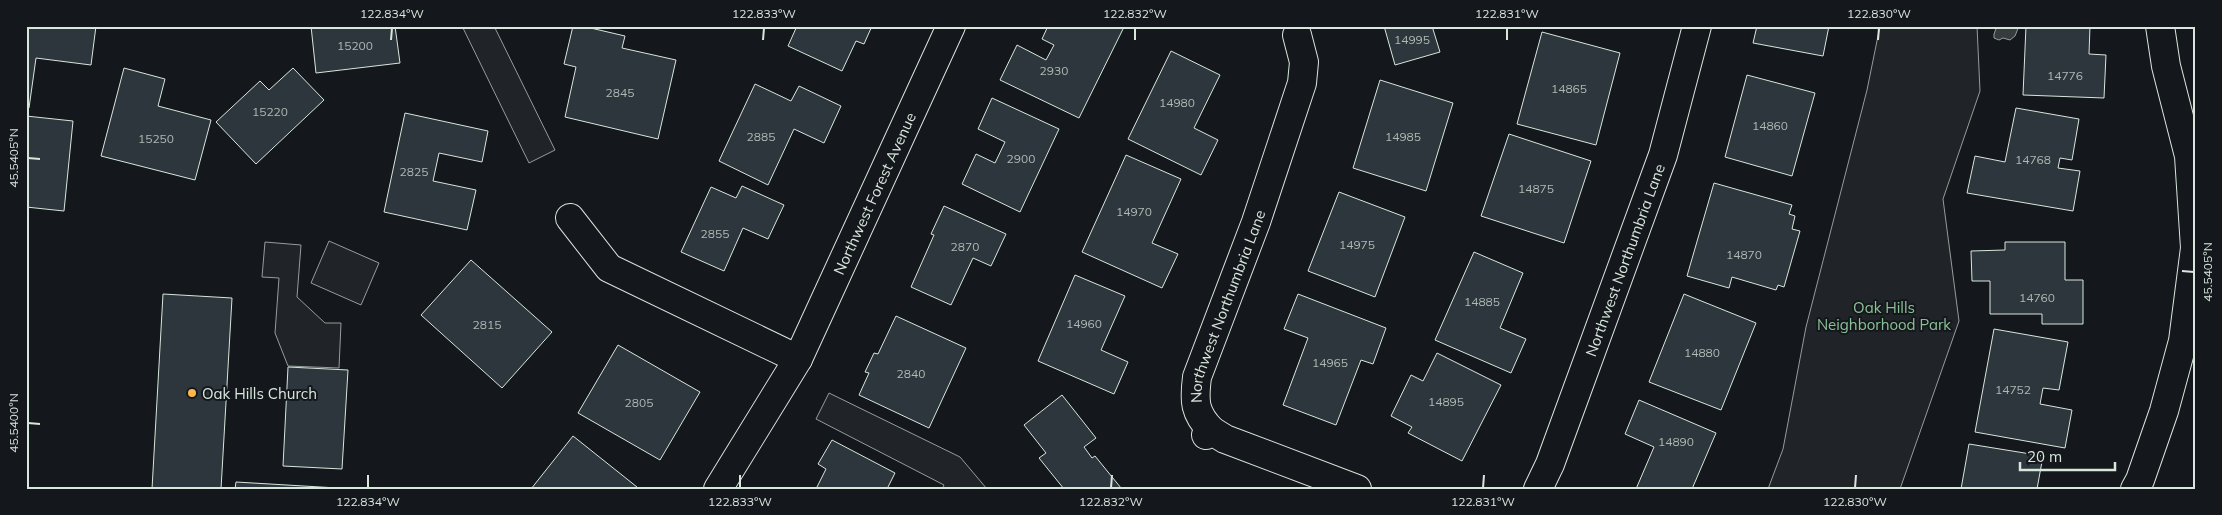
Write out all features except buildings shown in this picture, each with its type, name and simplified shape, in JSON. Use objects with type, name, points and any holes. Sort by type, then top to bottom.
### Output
[{"type":"street","name":"Northwest Forest Avenue","points":[[718,489],[798,359],[951,26]]},
{"type":"street","name":"Northwest Northumbria Lane","points":[[1538,489],[1550,464],[1663,155],[1697,26]]},
{"type":"street","points":[[2135,489],[2140,480],[2164,411],[2184,341],[2195,248],[2190,156],[2166,66],[2160,26]]},
{"type":"street","name":"Northwest Northumbria Lane","points":[[1296,31],[1304,62],[1302,84],[1256,222],[1197,377],[1194,400],[1209,433],[1357,489]]},
{"type":"street","points":[[570,218],[609,268],[798,359]]},
{"type":"green space","points":[[462,26],[494,26],[555,150],[529,163]]},
{"type":"green space","name":"Oak Hills Neighborhood Park","points":[[1880,26],[1977,26],[1980,91],[1943,199],[1959,321],[1900,489],[1768,489],[1783,449],[1806,327],[1867,90]]},
{"type":"green space","points":[[329,241],[379,263],[361,305],[311,283]]},
{"type":"green space","points":[[265,242],[301,245],[297,297],[325,323],[341,323],[339,368],[288,366],[275,333],[279,278],[262,277]]},
{"type":"green space","points":[[829,393],[960,457],[987,489],[942,489],[944,485],[816,419]]},
{"type":"shaded area","points":[[1997,26],[2019,26],[2015,36],[2010,40],[2003,38],[1999,40],[1994,38]]},
{"type":"place","name":"Oak Hills Church","points":[[192,393]]}]
